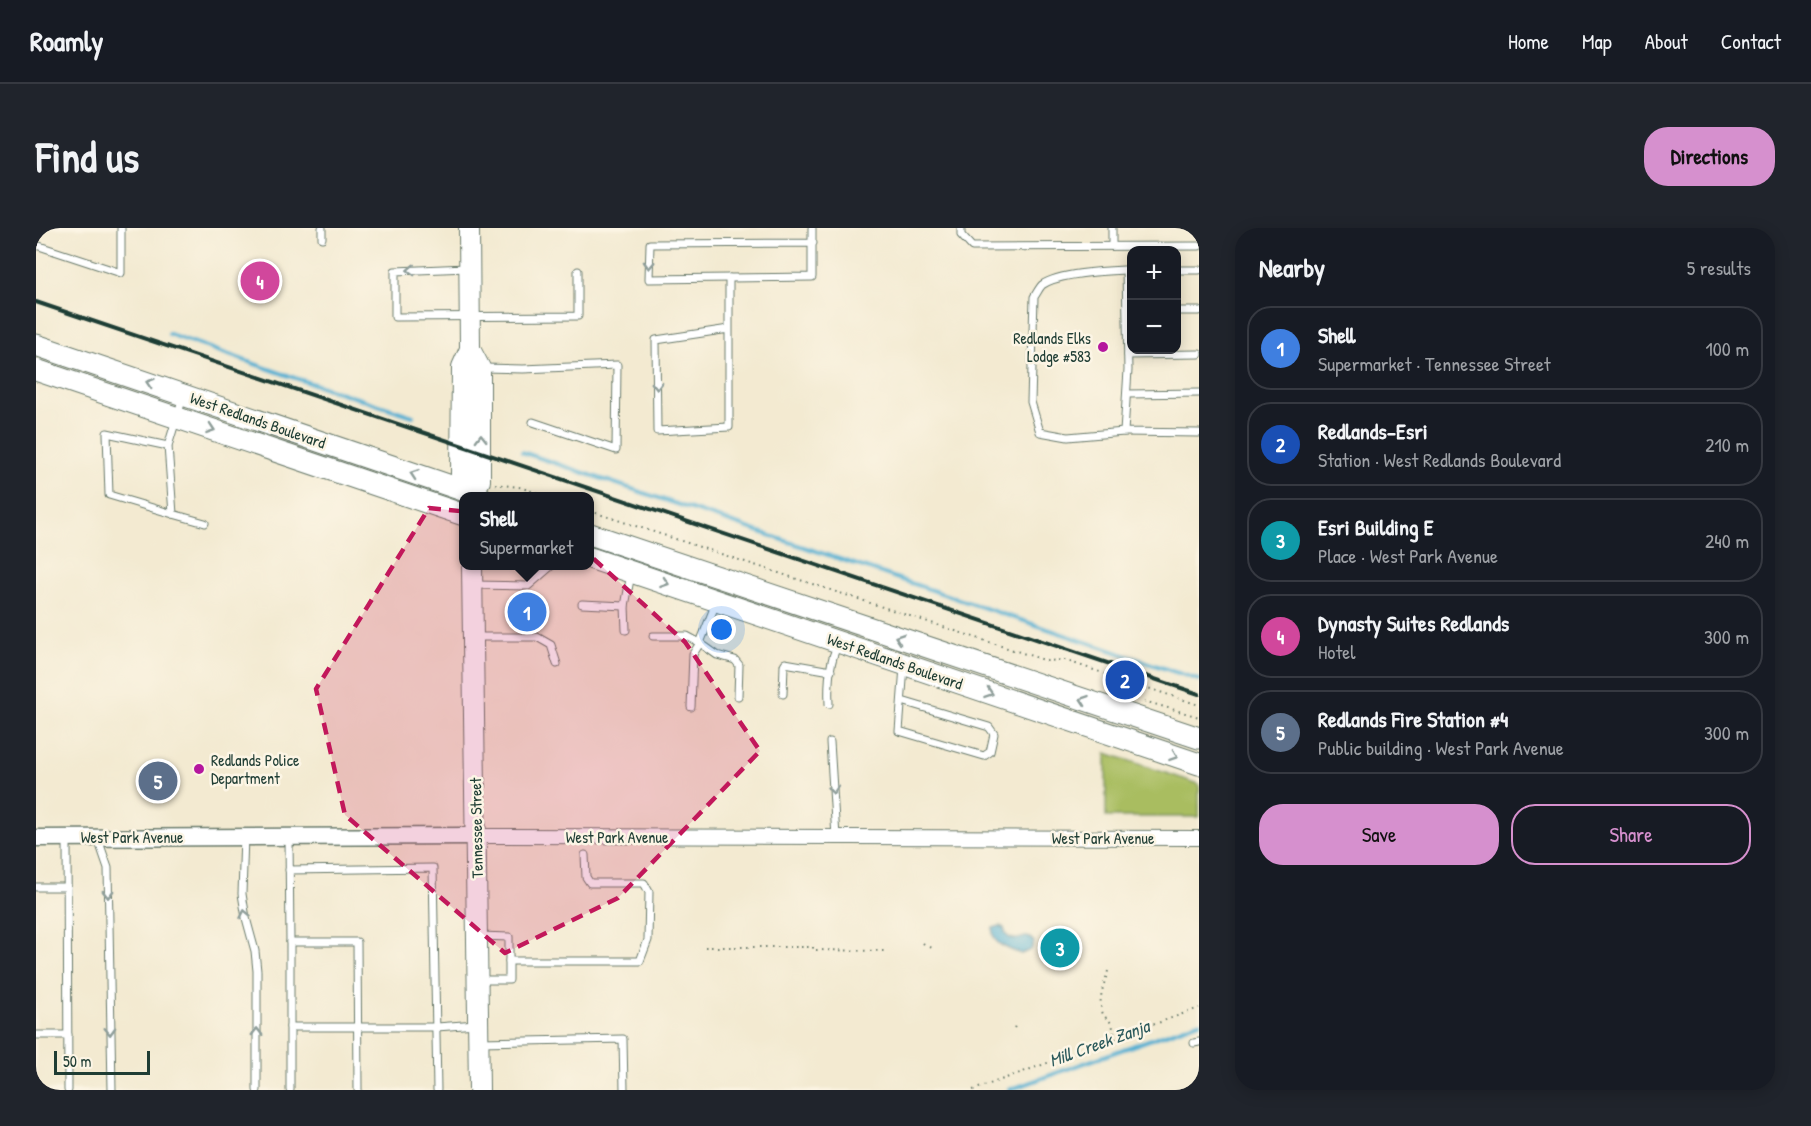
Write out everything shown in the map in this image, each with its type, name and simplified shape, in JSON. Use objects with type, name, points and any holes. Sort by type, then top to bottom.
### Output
[{"type":"main road","points":[[469,228],[470,349],[462,367],[461,474],[479,492]]},
{"type":"main road","name":"West Redlands Boulevard","points":[[36,345],[479,492]]},
{"type":"main road","points":[[470,349],[480,368],[479,492]]},
{"type":"main road","name":"West Redlands Boulevard","points":[[36,370],[459,513]]},
{"type":"main road","name":"West Redlands Boulevard","points":[[594,535],[1199,738]]},
{"type":"main road","name":"West Redlands Boulevard","points":[[594,559],[1199,764]]},
{"type":"main road","name":"Tennessee Street","points":[[472,575],[479,1090]]},
{"type":"street","name":"West Park Avenue","points":[[36,838],[476,836],[1199,838]]},
{"type":"lane","points":[[36,245],[121,273],[121,228]]},
{"type":"lane","points":[[322,228],[322,238]]},
{"type":"lane","points":[[812,228],[813,243],[812,277],[648,279],[650,243],[813,243]]},
{"type":"lane","points":[[961,228],[961,235],[972,247],[1199,246]]},
{"type":"lane","points":[[1112,228],[1112,246]]},
{"type":"lane","points":[[470,268],[394,271],[395,317],[578,316],[578,271]]},
{"type":"lane","points":[[1127,270],[1101,271],[1054,280],[1041,286],[1034,297],[1031,402],[1040,432],[1068,437],[1124,432],[1199,433]]},
{"type":"lane","points":[[1181,270],[1199,270]]},
{"type":"lane","points":[[729,278],[729,329],[729,427],[657,431],[656,340],[729,329]]},
{"type":"lane","points":[[1181,311],[1199,310]]},
{"type":"lane","points":[[1124,432],[1128,394],[1128,355],[1199,354]]},
{"type":"lane","points":[[480,368],[523,369],[617,365],[616,450],[533,422]]},
{"type":"lane","points":[[1128,394],[1199,393]]},
{"type":"lane","points":[[173,514],[168,446],[184,394]]},
{"type":"lane","points":[[168,446],[107,433],[109,495],[205,523]]},
{"type":"lane","points":[[472,575],[528,586],[546,570]]},
{"type":"lane","points":[[626,630],[625,606],[632,572]]},
{"type":"lane","points":[[691,707],[693,654],[700,643],[717,601]]},
{"type":"lane","points":[[582,604],[625,606]]},
{"type":"lane","points":[[653,636],[687,636],[717,655],[735,660],[740,665],[738,696]]},
{"type":"lane","points":[[472,637],[537,637],[551,645],[557,664]]},
{"type":"lane","points":[[829,704],[833,655],[839,642]]},
{"type":"lane","points":[[783,694],[785,663],[831,670]]},
{"type":"lane","points":[[902,701],[989,728],[994,734],[990,752],[984,756],[899,731],[904,664]]},
{"type":"lane","points":[[830,742],[836,837]]},
{"type":"lane","points":[[244,836],[242,894],[255,951],[257,971],[257,1090]]},
{"type":"lane","points":[[289,836],[290,1090]]},
{"type":"lane","points":[[67,837],[68,1090]]},
{"type":"lane","points":[[98,838],[108,868],[112,1090]]},
{"type":"lane","points":[[509,961],[640,961],[648,940],[649,892],[644,883],[590,883],[586,877],[585,855]]},
{"type":"lane","points":[[289,870],[433,868],[437,1090]]},
{"type":"lane","points":[[36,887],[67,887]]},
{"type":"lane","points":[[478,936],[508,936],[509,961],[509,980],[478,980]]},
{"type":"lane","points":[[290,942],[357,942],[358,1090]]},
{"type":"lane","points":[[290,1027],[436,1027],[478,1033],[623,1040],[624,1090]]},
{"type":"lane","points":[[36,1035],[68,1035]]},
{"type":"path","points":[[479,492],[519,487],[535,492]]},
{"type":"path","points":[[594,512],[1047,661],[1064,660],[1199,705]]},
{"type":"path","points":[[705,947],[813,947],[813,950],[887,951]]},
{"type":"path","points":[[1108,971],[1101,990],[1102,1006],[1103,1013],[1113,1026],[1116,1041]]},
{"type":"path","points":[[973,1090],[1116,1041],[1199,1008]]},
{"type":"path","points":[[1014,1028],[1017,1023]]},
{"type":"path","points":[[1193,1090],[1199,1082]]},
{"type":"highlighted area","points":[[429,508],[551,520],[685,642],[760,751],[618,898],[505,953],[345,815],[316,689]]},
{"type":"green space","points":[[1106,753],[1199,784],[1199,817],[1106,817]]},
{"type":"water","points":[[1000,926],[1011,938],[1030,938],[1034,942],[1031,950],[1021,954],[997,942],[993,928]]},
{"type":"waterway","points":[[169,334],[413,416]]},
{"type":"waterway","points":[[522,452],[1199,680]]},
{"type":"waterway","name":"Mill Creek Zanja","points":[[1009,1090],[1199,1022]]},
{"type":"railway","points":[[36,302],[1199,694]]},
{"type":"place","name":"Dynasty Suites Redlands","points":[[260,281]]},
{"type":"place","name":"Redlands Elks Lodge #583","points":[[1103,347]]},
{"type":"place","name":"Shell","points":[[527,612]]},
{"type":"place","name":"Redlands–Esri","points":[[1125,680]]},
{"type":"place","name":"Redlands Police Department","points":[[199,769]]},
{"type":"place","name":"Redlands Fire Station #4","points":[[158,781]]},
{"type":"place","name":"Esri Building E","points":[[1060,948]]}]
